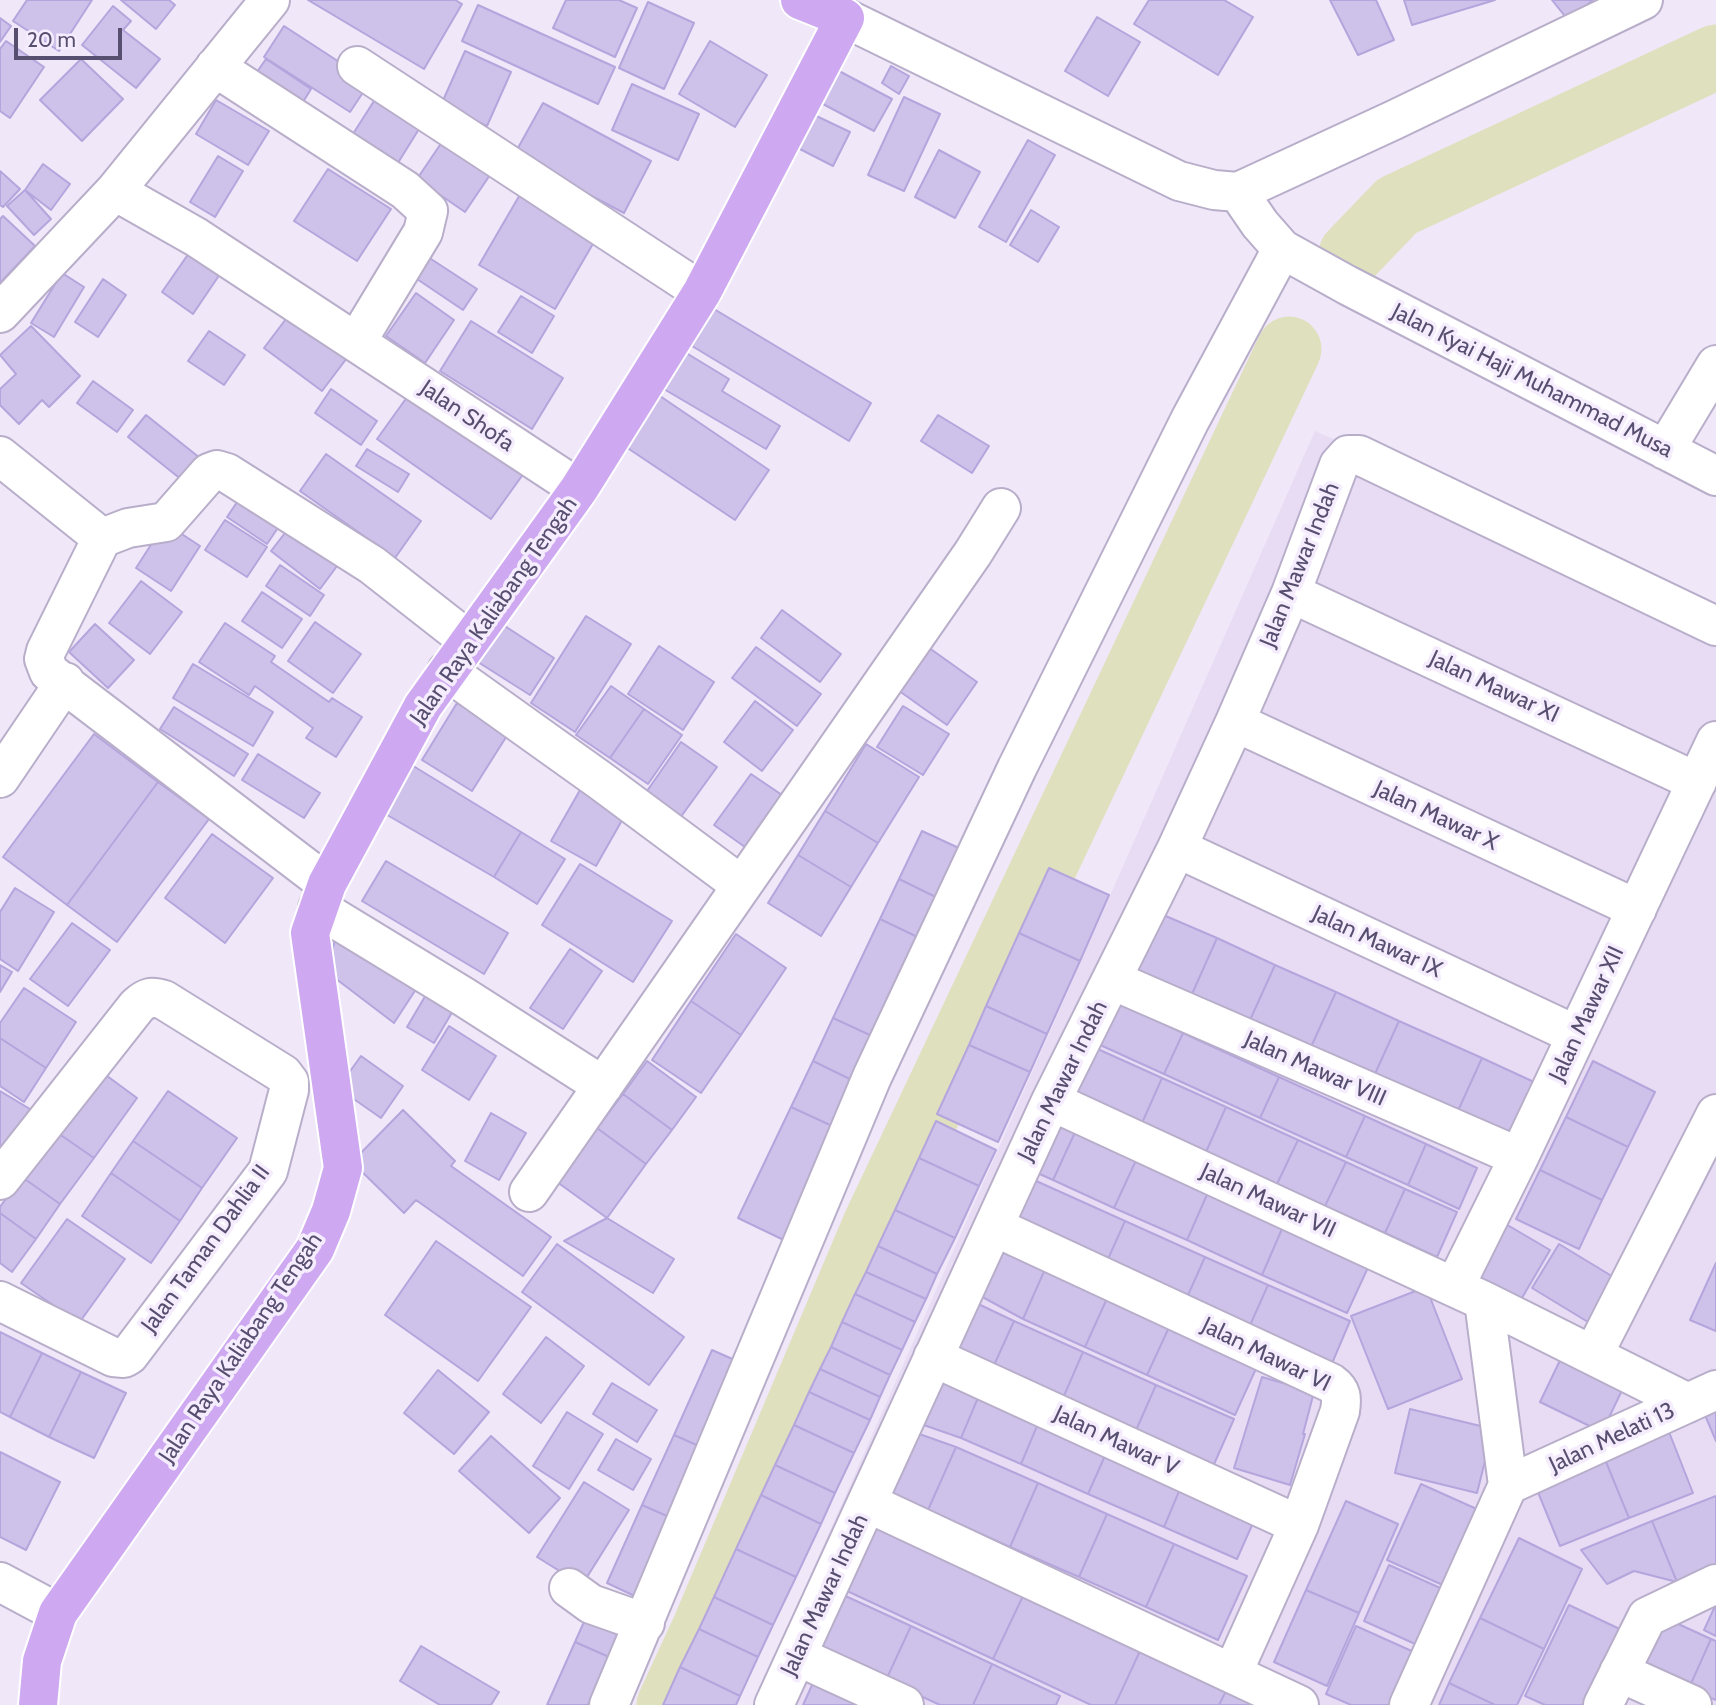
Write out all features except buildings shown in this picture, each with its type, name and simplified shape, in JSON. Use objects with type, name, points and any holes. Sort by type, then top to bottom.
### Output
[{"type":"main road","points":[[800,0],[845,18]]},
{"type":"main road","name":"Jalan Raya Kaliabang Tengah","points":[[38,1705],[42,1661],[58,1613],[315,1249],[331,1211],[343,1168],[310,933],[322,896],[423,706],[579,489],[702,292],[845,18]]},
{"type":"street","points":[[0,313],[115,191],[270,0]]},
{"type":"street","points":[[845,18],[1179,181],[1214,190],[1238,192],[1643,0]]},
{"type":"street","points":[[358,66],[702,292]]},
{"type":"street","points":[[215,67],[405,190],[428,211],[423,232],[357,341]]},
{"type":"street","name":"Jalan Shofa","points":[[115,191],[196,237],[579,489]]},
{"type":"street","points":[[609,1705],[872,1077],[1029,743],[1190,420],[1294,256],[1260,224],[1238,192]]},
{"type":"street","name":"Jalan Kyai Haji Muhammad Musa","points":[[1294,256],[1716,476]]},
{"type":"street","points":[[1665,450],[1716,365]]},
{"type":"street","name":"Jalan Mawar Indah","points":[[774,1705],[1051,1101],[1177,848],[1235,722],[1291,593],[1339,465],[1348,455],[1359,455],[1716,626]]},
{"type":"street","points":[[0,456],[102,538]]},
{"type":"street","points":[[469,641],[372,565],[227,473],[218,470],[209,473],[166,522],[128,528],[102,538],[44,659],[50,672],[322,896],[464,996],[603,1086]]},
{"type":"street","points":[[529,1192],[973,553],[1001,508]]},
{"type":"street","name":"Jalan Mawar XI","points":[[1291,593],[1697,782]]},
{"type":"street","points":[[447,671],[741,885]]},
{"type":"street","points":[[0,778],[65,682]]},
{"type":"street","name":"Jalan Mawar X","points":[[1235,722],[1637,909]]},
{"type":"street","name":"Jalan Mawar XII","points":[[1470,1294],[1519,1157],[1716,741]]},
{"type":"street","name":"Jalan Mawar IX","points":[[1177,848],[1576,1035]]},
{"type":"street","name":"Jalan Mawar VIII","points":[[1112,980],[1519,1157]]},
{"type":"street","name":"Jalan Taman Dahlia II","points":[[0,1180],[136,1006],[146,998],[164,1000],[284,1074],[289,1082],[268,1171],[129,1355],[124,1358],[113,1357],[0,1301]]},
{"type":"street","name":"Jalan Mawar VII","points":[[1051,1101],[1470,1294],[1592,1355],[1702,1396]]},
{"type":"street","points":[[1592,1355],[1716,1114]]},
{"type":"street","name":"Jalan Mawar VI","points":[[995,1227],[1338,1389],[1342,1399],[1340,1411],[1299,1525],[1233,1672]]},
{"type":"street","points":[[1409,1705],[1508,1485],[1470,1294]]},
{"type":"street","name":"Jalan Mawar V","points":[[933,1357],[1299,1525]]},
{"type":"street","name":"Jalan Melati 13","points":[[1508,1485],[1702,1396]]},
{"type":"street","points":[[867,1503],[1299,1705]]},
{"type":"street","points":[[0,1582],[58,1613]]},
{"type":"street","points":[[1692,1705],[1611,1689],[1647,1617],[1716,1584]]},
{"type":"street","points":[[569,1588],[591,1604],[645,1623]]},
{"type":"street","points":[[797,1656],[904,1705]]},
{"type":"shaded area","points":[[1315,431],[1716,607],[1716,1705],[753,1705]]},
{"type":"waterway","points":[[1351,254],[1397,206],[1716,57]]},
{"type":"waterway","points":[[669,1705],[705,1627],[875,1225],[1289,349]]}]
